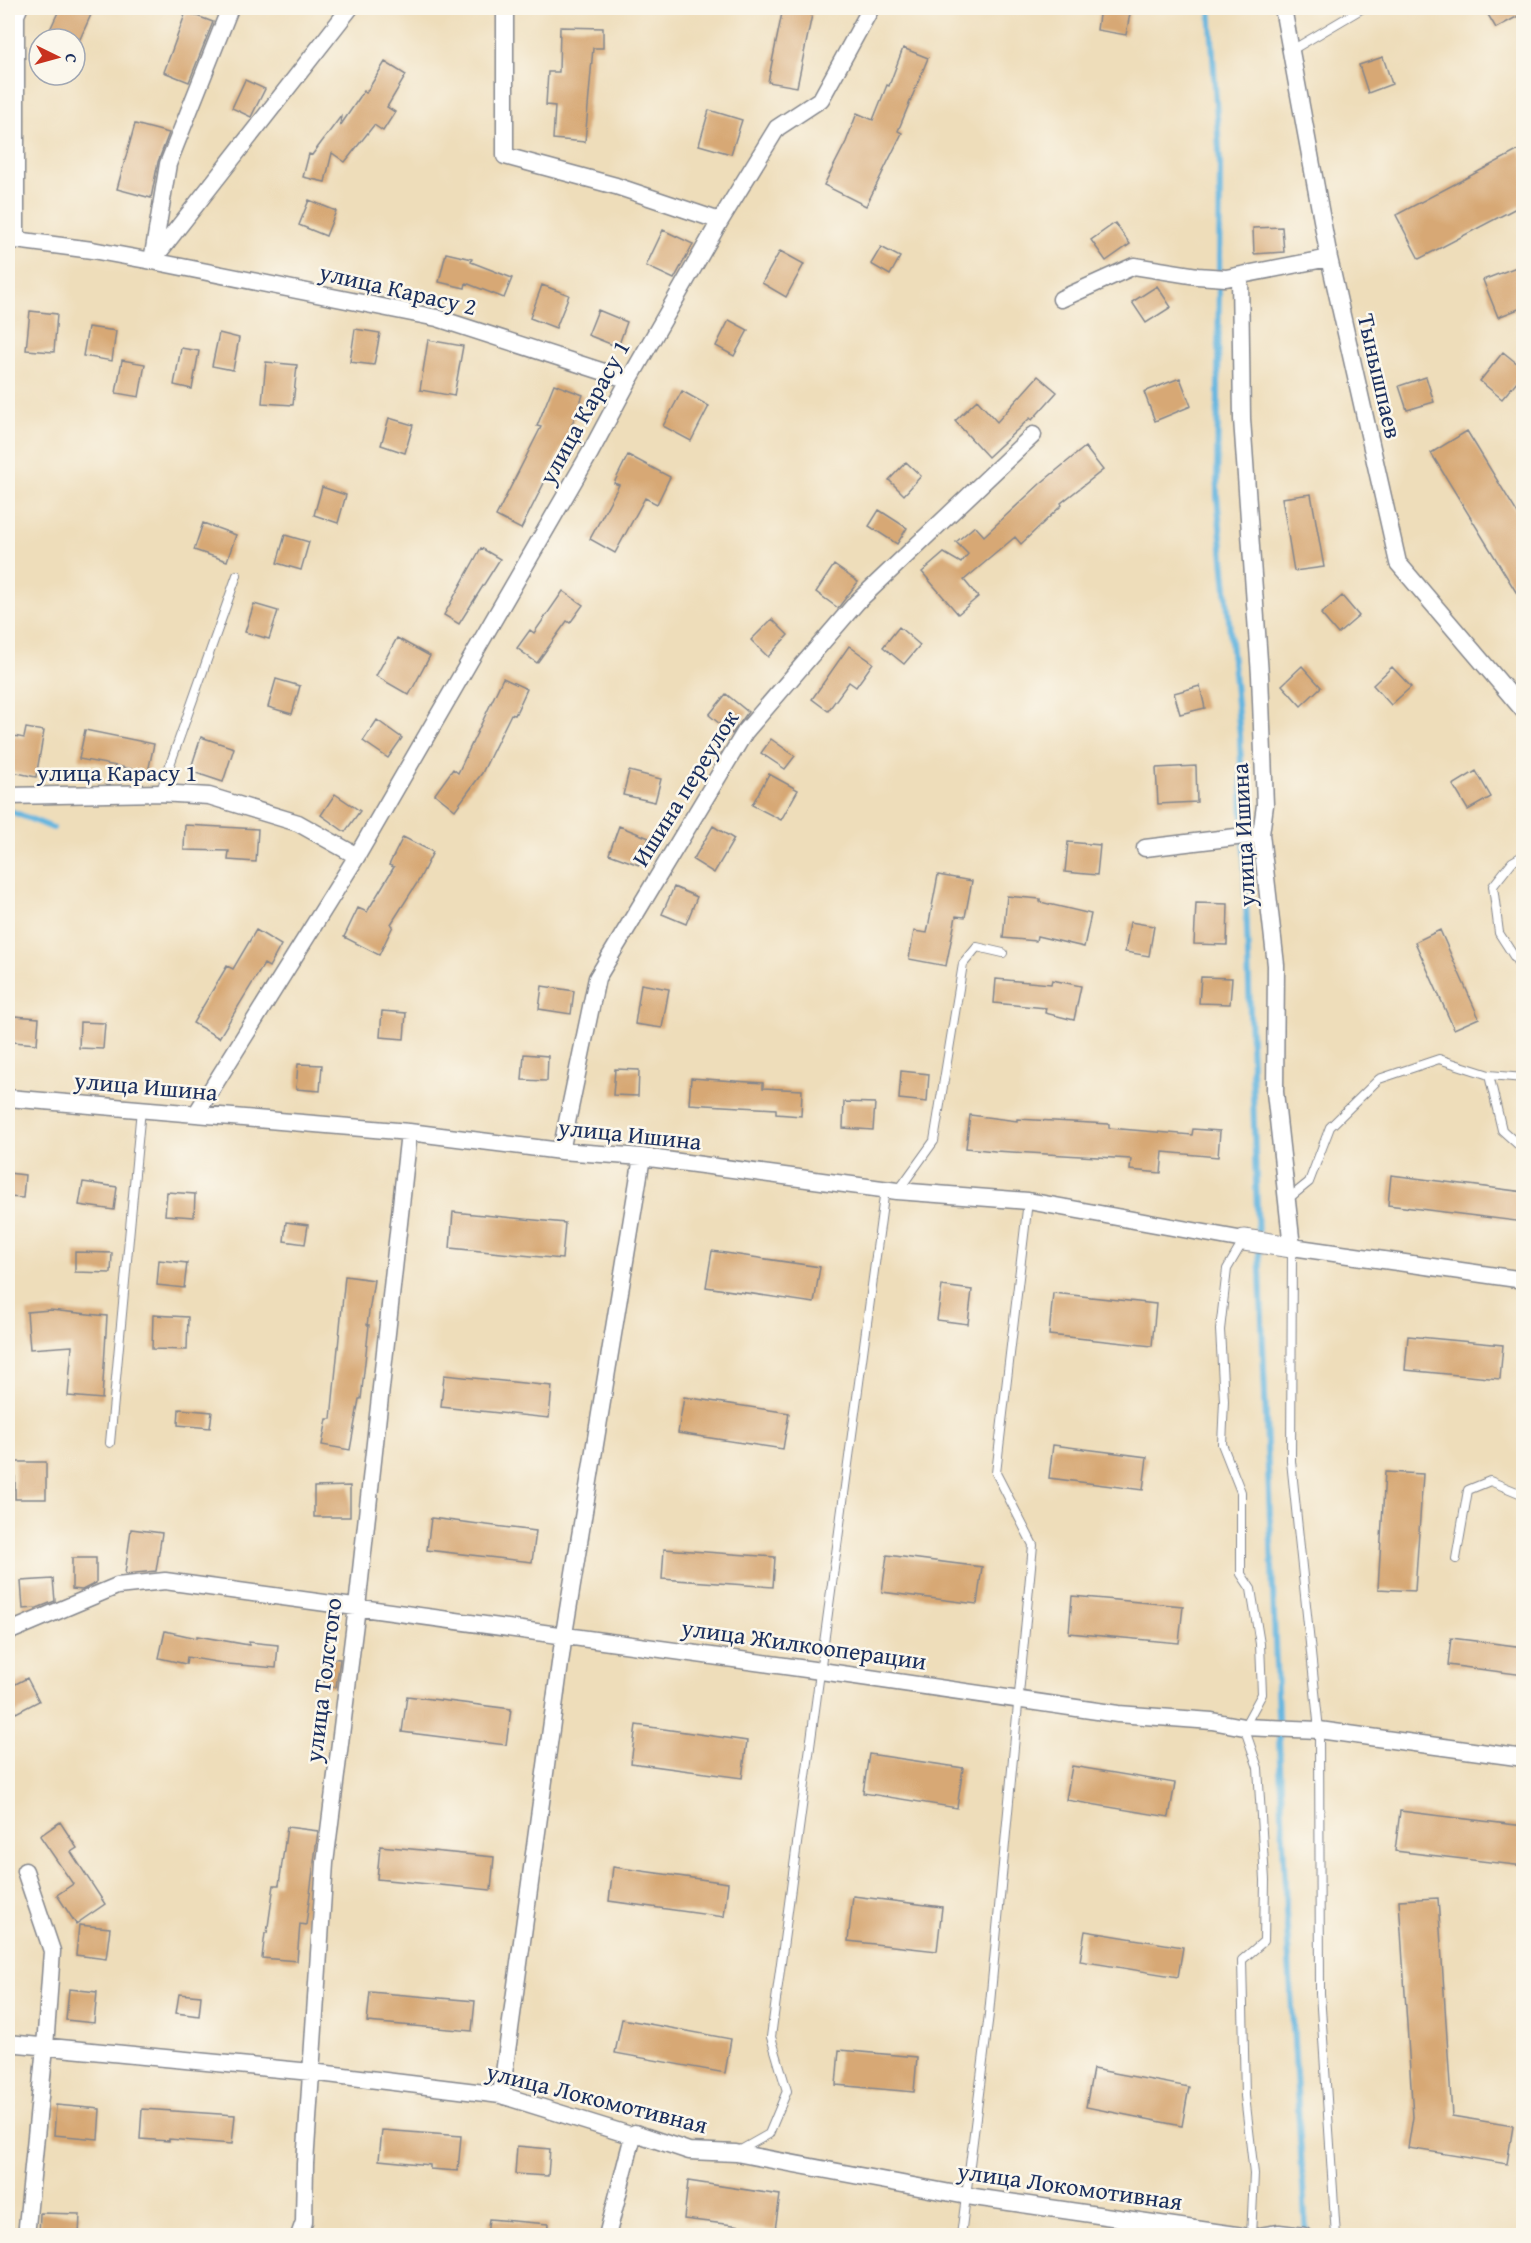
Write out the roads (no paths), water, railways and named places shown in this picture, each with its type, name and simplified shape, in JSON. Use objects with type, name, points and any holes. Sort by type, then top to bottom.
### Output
[{"type":"street","points":[[12,239],[16,15],[19,8]]},
{"type":"street","points":[[152,261],[168,164],[230,8]]},
{"type":"street","points":[[152,261],[350,8]]},
{"type":"street","points":[[505,8],[505,156],[616,186],[720,221]]},
{"type":"street","name":"улица Карасу 1","points":[[196,1114],[357,856],[590,453],[720,221],[777,128],[821,99],[871,8]]},
{"type":"street","name":"Тынышпаев","points":[[1284,8],[1329,258],[1398,563],[1524,711]]},
{"type":"street","name":"улица Карасу 2","points":[[12,239],[152,261],[437,318],[629,380]]},
{"type":"street","points":[[1061,299],[1134,266],[1197,276],[1233,277],[1329,258]]},
{"type":"street","name":"улица Ишина","points":[[1233,277],[1260,675],[1265,805],[1261,834],[1276,965],[1275,1092],[1292,1247]]},
{"type":"street","name":"Ишина переулок","points":[[561,1151],[597,978],[745,732],[857,602],[1033,435]]},
{"type":"street","name":"улица Карасу 1","points":[[8,796],[160,793],[209,796],[298,823],[357,856]]},
{"type":"street","points":[[1145,848],[1261,834]]},
{"type":"street","name":"улица Ишина","points":[[8,1098],[409,1132],[561,1151],[642,1157],[891,1190],[1028,1201],[1244,1240]]},
{"type":"street","name":"улица Толстого","points":[[299,2235],[304,2222],[305,2164],[325,1863],[357,1607],[409,1132]]},
{"type":"street","points":[[501,2095],[564,1634],[642,1157]]},
{"type":"street","points":[[1244,1240],[1524,1280]]},
{"type":"street","name":"улица Жилкооперации","points":[[8,1632],[117,1586],[165,1581],[564,1634],[1118,1714],[1212,1721],[1244,1727],[1319,1730]]},
{"type":"street","points":[[1319,1730],[1524,1758]]},
{"type":"street","points":[[25,1871],[52,1951],[26,2235]]},
{"type":"street","name":"улица Локомотивная","points":[[8,2043],[311,2072],[501,2095],[633,2136],[635,2133],[689,2151],[736,2153],[967,2196],[1243,2235]]},
{"type":"street","points":[[607,2235],[633,2136]]},
{"type":"street","points":[[1260,2235],[1304,2235]]},
{"type":"lane","points":[[1292,50],[1363,8]]},
{"type":"lane","points":[[160,793],[237,575]]},
{"type":"lane","points":[[1524,855],[1512,862],[1492,886],[1499,933],[1524,972]]},
{"type":"lane","points":[[736,2153],[769,2134],[787,2091],[771,2037],[821,1671],[891,1190],[934,1141],[963,964],[977,947],[1003,953]]},
{"type":"lane","points":[[1287,1200],[1309,1182],[1330,1127],[1379,1079],[1439,1059],[1489,1076],[1524,1078]]},
{"type":"lane","points":[[1489,1076],[1502,1130],[1524,1150]]},
{"type":"lane","points":[[110,1443],[141,1109]]},
{"type":"lane","points":[[961,2235],[989,2014],[1033,1545],[996,1473],[1028,1201]]},
{"type":"lane","points":[[1244,1240],[1227,1269],[1220,1330],[1224,1401],[1222,1444],[1241,1492],[1241,1574],[1251,1589],[1260,1644],[1262,1694],[1244,1727],[1258,1768],[1265,1880],[1264,1941],[1242,1960],[1245,2096],[1254,2174],[1251,2235]]},
{"type":"lane","points":[[1292,1247],[1291,1461],[1319,1730],[1320,1994],[1336,2235]]},
{"type":"lane","points":[[1456,1559],[1468,1490],[1490,1481],[1524,1495]]},
{"type":"waterway","points":[[1210,8],[1220,165],[1217,496],[1240,735],[1258,1237]]},
{"type":"waterway","points":[[8,810],[53,828]]},
{"type":"waterway","points":[[1259,1247],[1286,1911],[1306,2235]]}]
